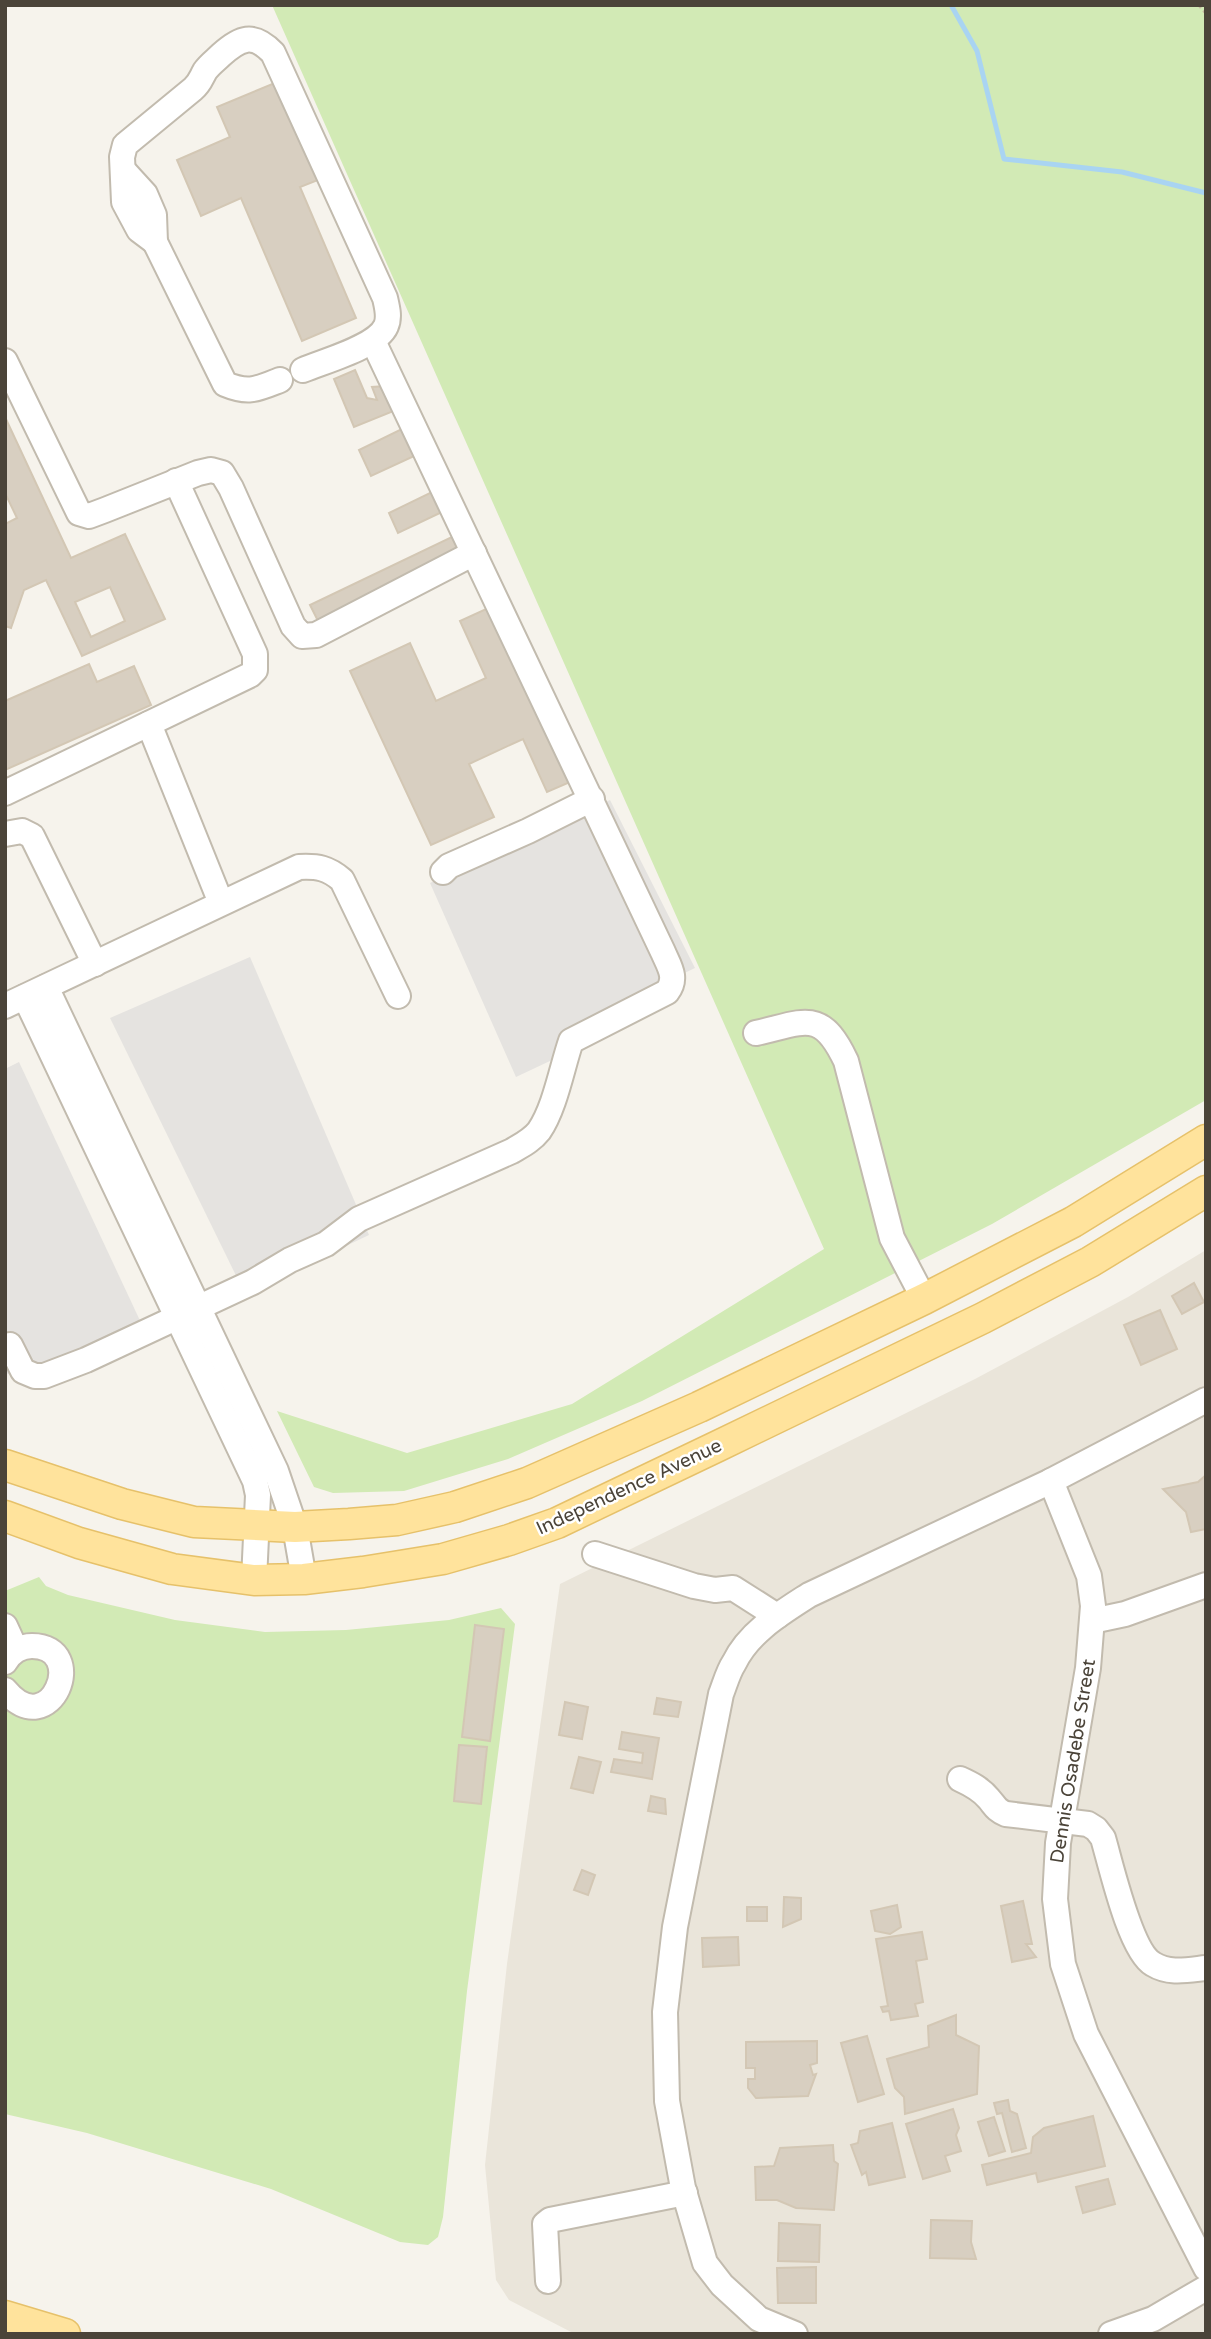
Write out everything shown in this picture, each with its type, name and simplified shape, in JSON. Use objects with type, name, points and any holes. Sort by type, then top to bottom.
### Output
[{"type":"main road","points":[[5,1465],[122,1504],[194,1522],[295,1527],[397,1520],[455,1507],[527,1483],[699,1407],[924,1299],[1073,1222],[1206,1140]]},
{"type":"main road","name":"Independence Avenue","points":[[5,1516],[79,1543],[172,1569],[254,1580],[304,1579],[443,1559],[557,1523],[983,1318],[1090,1262],[1206,1191]]},
{"type":"main road","points":[[5,2316],[65,2334]]},
{"type":"street","points":[[280,380],[252,391],[225,384],[155,242],[139,230],[124,202],[122,157],[125,145],[193,89],[214,62],[236,42],[250,39],[263,43],[273,53],[384,298],[388,314],[386,326],[373,341],[303,370]]},
{"type":"street","points":[[5,1346],[10,1345],[23,1371],[35,1376],[44,1376],[86,1360],[253,1282],[290,1260],[326,1244],[359,1219],[512,1151],[529,1141],[539,1130],[548,1111],[570,1041],[667,992],[671,986],[672,974],[663,951],[373,341]]},
{"type":"street","points":[[5,361],[79,513],[89,516],[211,470],[222,473],[293,626],[302,636],[316,635],[474,553]]},
{"type":"street","points":[[5,793],[250,675],[257,664],[255,654],[176,481]]},
{"type":"street","points":[[149,724],[221,903]]},
{"type":"street","points":[[443,872],[449,866],[592,799]]},
{"type":"street","points":[[5,834],[22,831],[32,836],[95,964]]},
{"type":"street","points":[[304,1579],[295,1527],[276,1471],[188,1312],[26,997],[299,867],[317,866],[331,870],[342,880],[398,996]]},
{"type":"street","points":[[756,1033],[807,1022],[823,1025],[836,1038],[846,1061],[892,1238],[924,1299]]},
{"type":"street","points":[[188,1312],[255,1481],[258,1495],[254,1580]]},
{"type":"street","points":[[794,2334],[759,2319],[722,2285],[705,2263],[685,2193],[667,2101],[665,2012],[675,1927],[721,1694],[734,1661],[752,1637],[776,1616],[808,1595],[1051,1481],[1206,1400]]},
{"type":"street","name":"Dennis Osadebe Street","points":[[1051,1481],[1089,1576],[1093,1606],[1088,1668],[1058,1843],[1055,1899],[1063,1964],[1086,2034],[1206,2268]]},
{"type":"street","points":[[595,1554],[694,1586],[715,1590],[733,1588],[776,1616]]},
{"type":"street","points":[[1093,1621],[1125,1614],[1206,1585]]},
{"type":"street","points":[[5,1626],[11,1656],[29,1646],[40,1646],[58,1660],[62,1674],[61,1684],[52,1698],[43,1704],[22,1704],[5,1690]]},
{"type":"street","points":[[960,1779],[975,1786],[989,1798],[996,1810],[1006,1814],[1088,1824],[1096,1829],[1103,1838],[1134,1939],[1145,1957],[1153,1964],[1175,1971],[1206,1968]]},
{"type":"street","points":[[548,2281],[545,2224],[550,2220],[685,2193]]},
{"type":"street","points":[[1111,2334],[1153,2319],[1206,2288]]},
{"type":"path","points":[[1199,5],[1206,13]]},
{"type":"shaded area","points":[[610,800],[695,968],[586,1020],[569,1052],[516,1077],[430,883]]},
{"type":"shaded area","points":[[250,957],[369,1235],[245,1294],[110,1018]]},
{"type":"shaded area","points":[[19,1062],[150,1342],[47,1388],[30,1387],[5,1372],[5,1069]]},
{"type":"shaded area","points":[[1206,1250],[1206,2334],[575,2334],[509,2300],[496,2280],[485,2165],[507,1964],[560,1584],[975,1379],[1128,1297]]},
{"type":"green space","points":[[272,5],[1206,5],[1206,1100],[992,1224],[642,1401],[508,1459],[404,1491],[333,1493],[314,1487],[277,1411],[407,1453],[572,1404],[824,1249]]},
{"type":"green space","points":[[39,1577],[46,1586],[68,1595],[175,1620],[265,1632],[346,1630],[449,1620],[501,1608],[515,1624],[467,1991],[443,2217],[438,2237],[428,2245],[400,2242],[271,2189],[87,2133],[5,2114],[5,1591]]},
{"type":"building","points":[[282,80],[323,178],[300,187],[356,318],[302,341],[241,198],[201,216],[177,160],[230,137],[217,107]]},
{"type":"building","points":[[355,370],[367,398],[377,400],[372,387],[386,386],[396,410],[354,427],[334,379]]},
{"type":"building","points":[[5,417],[71,558],[125,534],[165,619],[82,656],[46,580],[24,590],[11,628],[5,626],[5,524],[17,518],[5,493]],"holes":[[[110,587],[125,621],[91,637],[75,602]]]},
{"type":"building","points":[[412,424],[425,451],[371,476],[359,450]]},
{"type":"building","points":[[432,492],[442,512],[398,533],[389,513]]},
{"type":"building","points":[[456,535],[465,552],[319,623],[310,605]]},
{"type":"building","points":[[497,604],[577,779],[547,792],[523,739],[469,764],[494,817],[431,845],[350,671],[410,643],[436,701],[486,678],[460,621]]},
{"type":"building","points":[[89,664],[97,682],[134,666],[151,705],[5,770],[5,701]]},
{"type":"building","points":[[1194,1283],[1204,1302],[1182,1314],[1172,1296]]},
{"type":"building","points":[[1160,1310],[1177,1349],[1141,1365],[1124,1325]]},
{"type":"building","points":[[1206,1475],[1206,1529],[1191,1532],[1186,1512],[1163,1489],[1198,1482]]},
{"type":"building","points":[[475,1625],[504,1629],[490,1741],[462,1737]]},
{"type":"building","points":[[657,1698],[681,1702],[678,1717],[654,1714]]},
{"type":"building","points":[[565,1702],[588,1707],[582,1739],[559,1735]]},
{"type":"building","points":[[622,1732],[659,1738],[652,1779],[611,1772],[614,1759],[642,1763],[643,1753],[619,1749]]},
{"type":"building","points":[[459,1745],[487,1747],[481,1804],[454,1801]]},
{"type":"building","points":[[579,1757],[601,1762],[593,1793],[571,1788]]},
{"type":"building","points":[[651,1796],[665,1799],[666,1814],[648,1811]]},
{"type":"building","points":[[582,1870],[595,1875],[588,1895],[574,1890]]},
{"type":"building","points":[[784,1897],[801,1898],[801,1919],[783,1927]]},
{"type":"building","points":[[1023,1901],[1032,1944],[1026,1944],[1036,1957],[1012,1962],[1001,1906]]},
{"type":"building","points":[[897,1905],[901,1927],[890,1934],[875,1931],[871,1911]]},
{"type":"building","points":[[747,1907],[767,1907],[767,1921],[747,1921]]},
{"type":"building","points":[[922,1932],[927,1959],[916,1961],[923,2002],[915,2004],[918,2016],[891,2020],[889,2011],[883,2012],[881,2007],[888,2006],[876,1939]]},
{"type":"building","points":[[738,1937],[739,1965],[703,1967],[702,1938]]},
{"type":"building","points":[[956,2015],[956,2035],[979,2046],[977,2094],[905,2114],[904,2097],[895,2088],[887,2059],[929,2047],[928,2026]]},
{"type":"building","points":[[867,2036],[884,2094],[858,2102],[841,2043]]},
{"type":"building","points":[[817,2041],[817,2063],[810,2065],[813,2075],[816,2074],[808,2096],[756,2098],[748,2088],[748,2079],[755,2079],[755,2068],[746,2068],[746,2042]]},
{"type":"building","points":[[1008,2100],[1010,2111],[1017,2114],[1026,2148],[1012,2152],[1002,2113],[997,2114],[994,2103]]},
{"type":"building","points":[[953,2109],[959,2128],[956,2135],[961,2151],[945,2156],[950,2171],[923,2179],[906,2124]]},
{"type":"building","points":[[1093,2116],[1105,2166],[1038,2182],[1036,2173],[987,2185],[982,2165],[1031,2153],[1033,2137],[1044,2128]]},
{"type":"building","points":[[994,2117],[1005,2151],[989,2156],[978,2122]]},
{"type":"building","points":[[892,2123],[905,2177],[869,2185],[866,2172],[862,2175],[851,2145],[858,2143],[860,2131]]},
{"type":"building","points":[[833,2145],[834,2161],[838,2164],[834,2210],[796,2208],[777,2200],[756,2200],[755,2167],[774,2166],[780,2148]]},
{"type":"building","points":[[1108,2179],[1115,2204],[1083,2213],[1076,2187]]},
{"type":"building","points":[[931,2220],[972,2221],[971,2242],[976,2259],[930,2258]]},
{"type":"building","points":[[779,2223],[820,2225],[819,2262],[778,2261]]},
{"type":"building","points":[[816,2267],[816,2303],[778,2303],[777,2268]]},
{"type":"waterway","points":[[951,5],[977,51],[1004,159],[1122,172],[1206,193]]}]
